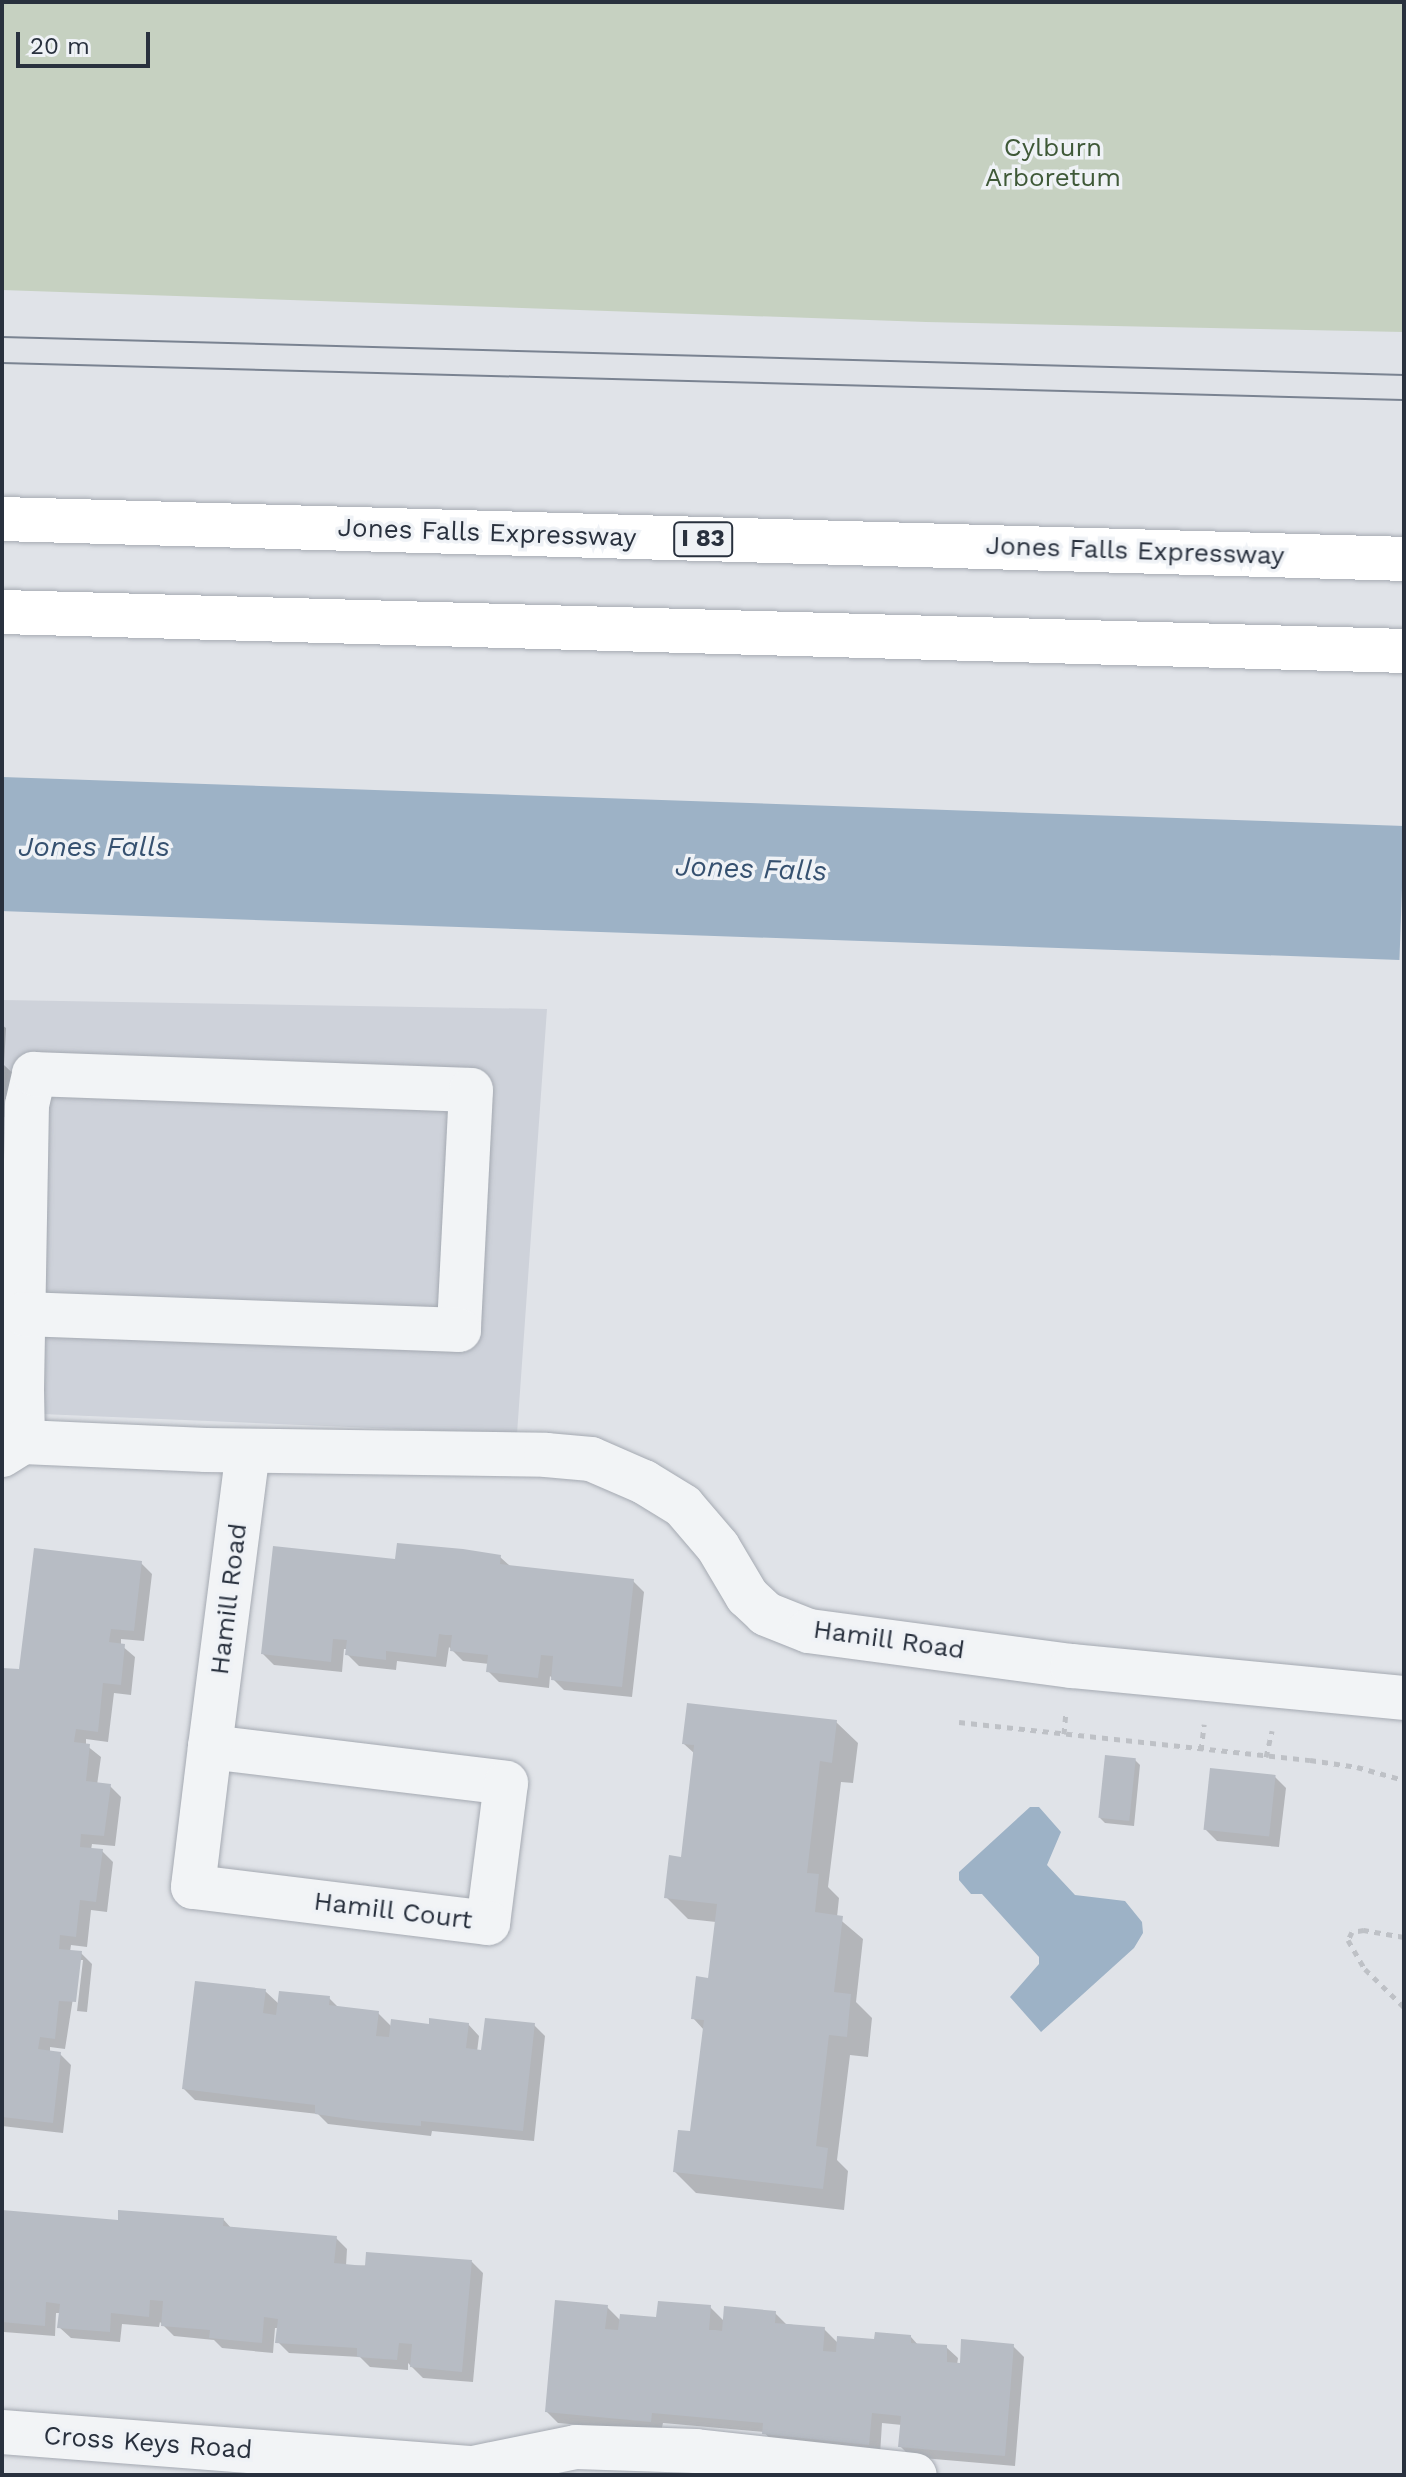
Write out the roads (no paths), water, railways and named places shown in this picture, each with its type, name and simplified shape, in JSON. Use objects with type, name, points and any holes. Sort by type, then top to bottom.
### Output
[{"type":"highway","name":"Jones Falls Expressway","points":[[2,519],[1404,559]]},
{"type":"highway","points":[[2,612],[1404,651]]},
{"type":"street","points":[[13,1448],[24,1314],[27,1105],[34,1074],[471,1090],[459,1330],[24,1314]]},
{"type":"street","name":"Hamill Road","points":[[13,1448],[546,1455],[591,1459],[644,1482],[683,1506],[718,1547],[747,1596],[766,1614],[809,1631],[1072,1666],[1404,1698]]},
{"type":"street","name":"Hamill Road","points":[[210,1747],[248,1451]]},
{"type":"street","name":"Hamill Court","points":[[210,1747],[506,1783],[488,1923],[193,1887],[210,1747]]},
{"type":"street","name":"Cross Keys Road","points":[[2,2432],[473,2472],[576,2447],[696,2451],[915,2475]]},
{"type":"water","name":"Jones Falls","points":[[2,777],[1404,826],[1399,960],[2,911]]},
{"type":"water","points":[[1030,1807],[1039,1807],[1061,1832],[1047,1865],[1075,1895],[1125,1901],[1142,1922],[1143,1933],[1134,1948],[1041,2032],[1010,1997],[1039,1964],[1039,1957],[982,1894],[971,1894],[959,1880],[959,1872]]},
{"type":"tram line","points":[[2,337],[1404,375]]},
{"type":"tram line","points":[[2,363],[1404,400]]},
{"type":"park label","name":"Cylburn Arboretum","points":[[1053,163]]}]
